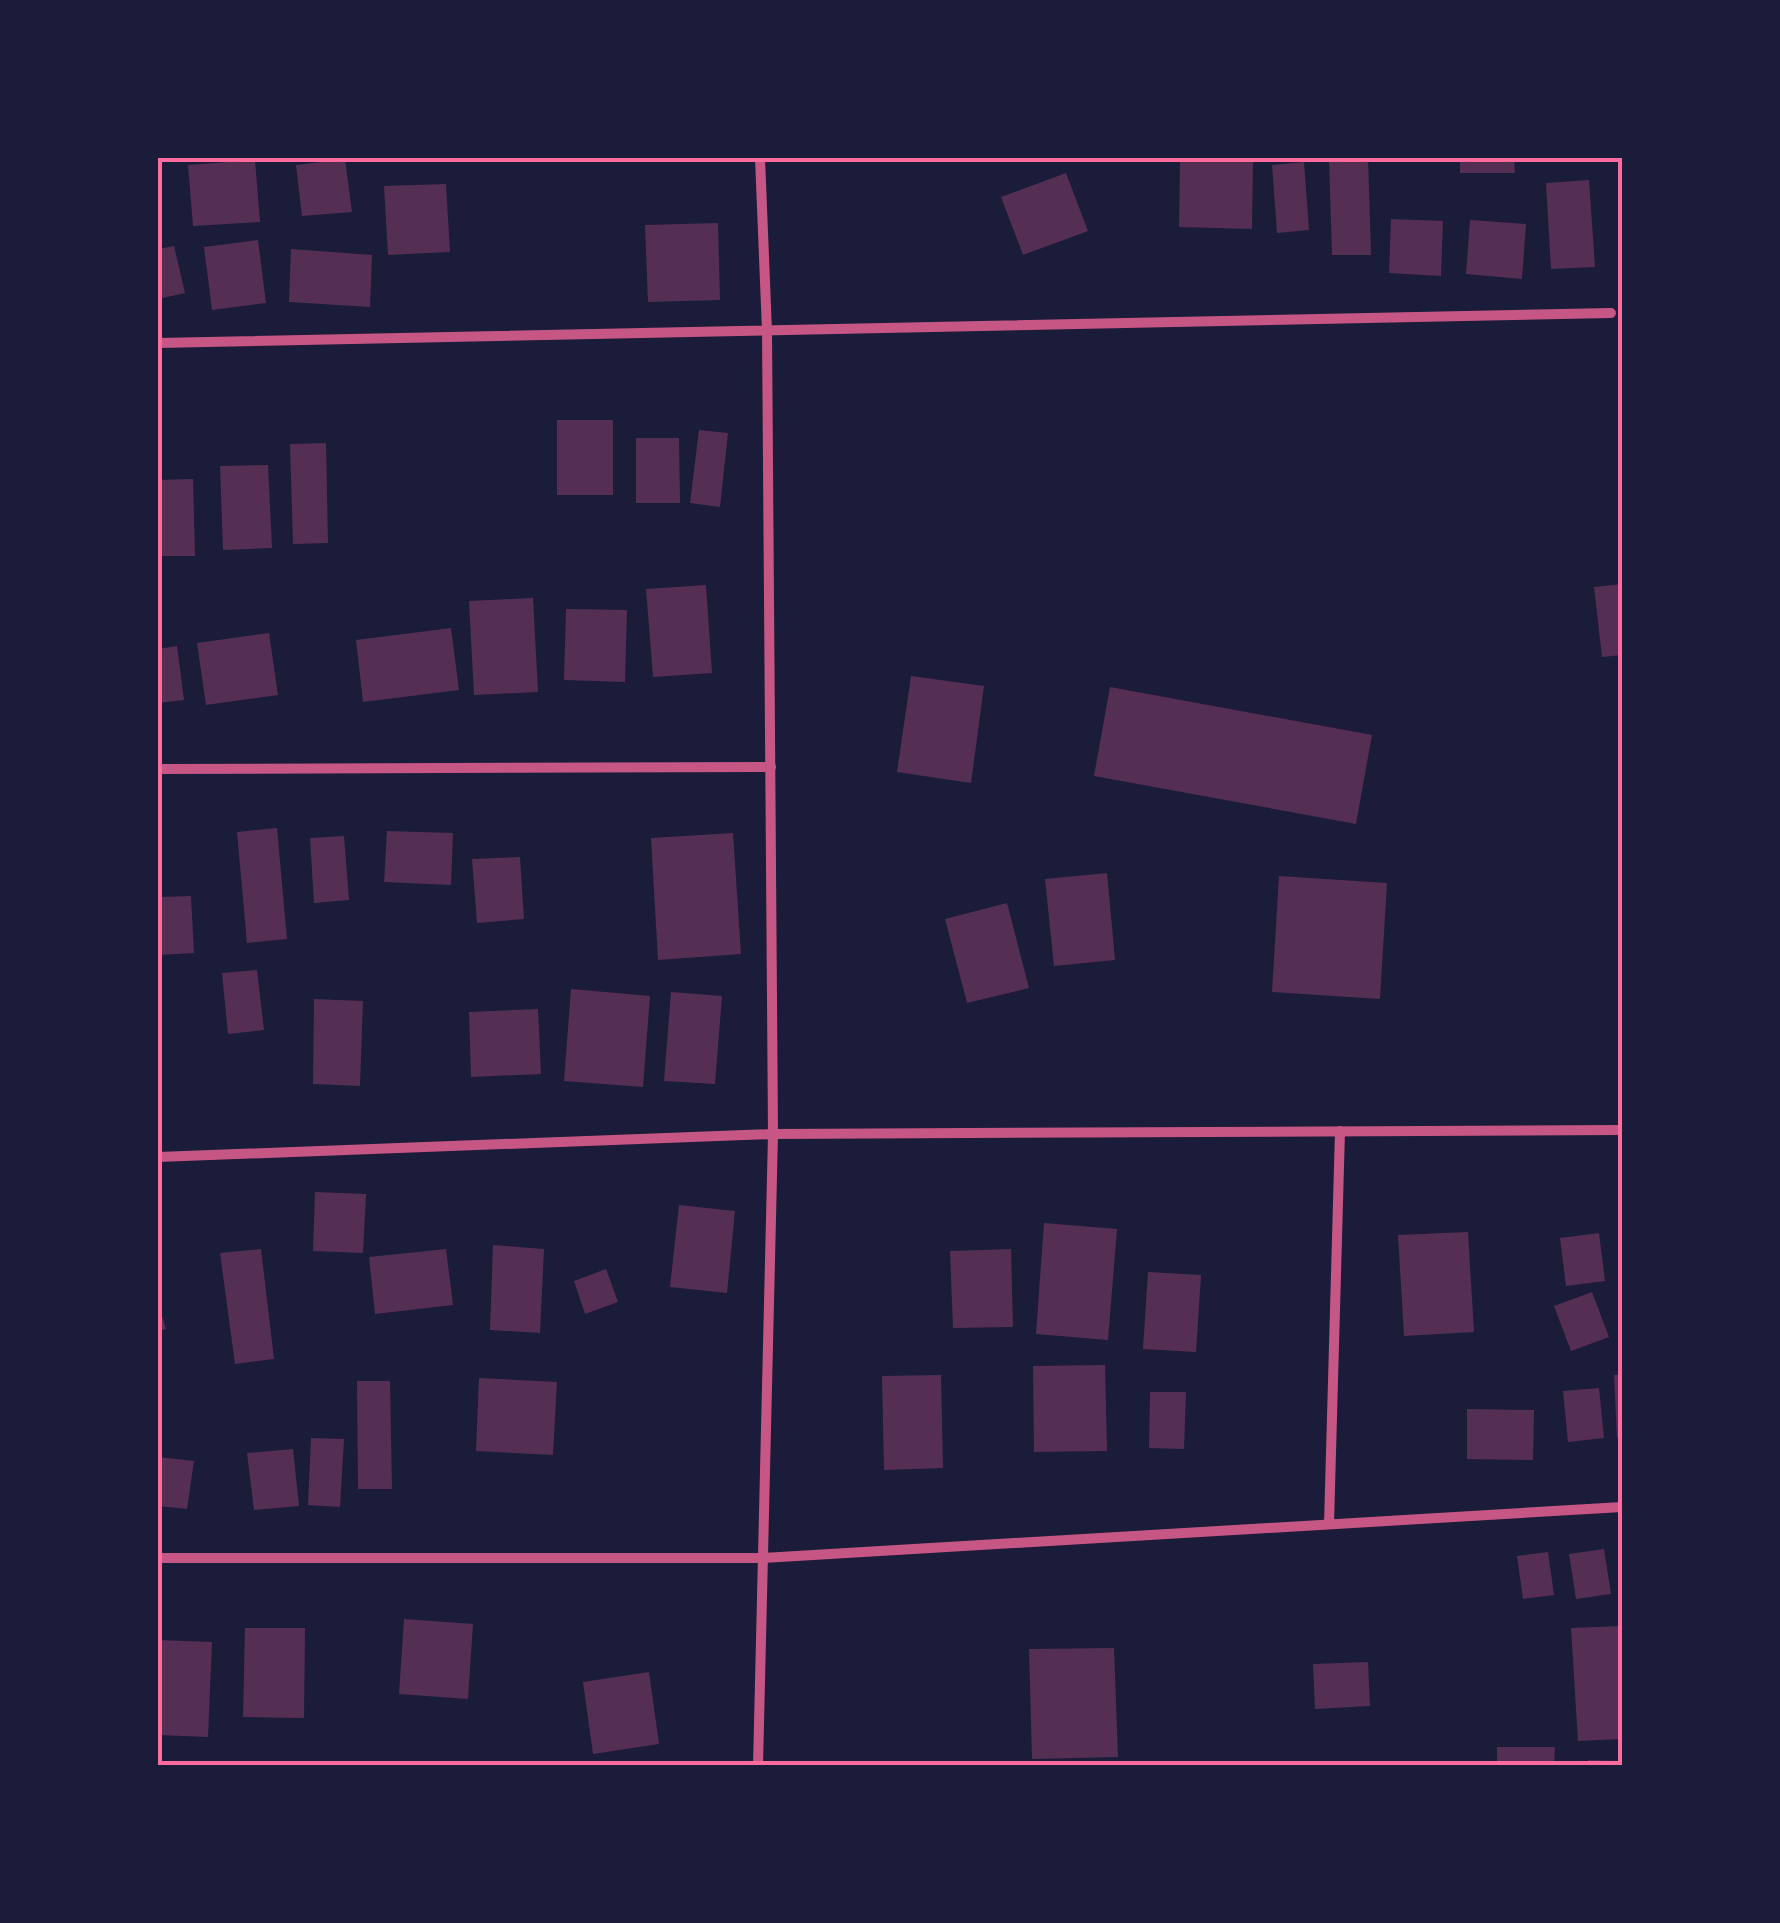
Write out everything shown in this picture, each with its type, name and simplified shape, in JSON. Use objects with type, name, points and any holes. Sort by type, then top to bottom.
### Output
[{"type":"street","points":[[758,1766],[773,1134],[767,331],[760,158]]},
{"type":"street","points":[[158,343],[1611,313]]},
{"type":"street","points":[[158,769],[770,767]]},
{"type":"street","points":[[158,1157],[773,1134],[1622,1130]]},
{"type":"street","points":[[1330,1524],[1340,1131]]},
{"type":"street","points":[[158,1558],[763,1558],[1622,1507]]},
{"type":"building","points":[[1329,158],[1368,158],[1371,255],[1332,255]]},
{"type":"building","points":[[1460,158],[1514,158],[1515,173],[1460,173]]},
{"type":"building","points":[[345,159],[352,212],[302,216],[296,165]]},
{"type":"building","points":[[1180,159],[1253,161],[1252,229],[1179,227]]},
{"type":"building","points":[[255,160],[260,222],[193,226],[188,165]]},
{"type":"building","points":[[1304,162],[1309,230],[1277,233],[1272,165]]},
{"type":"building","points":[[1066,173],[1088,231],[1023,255],[1001,197]]},
{"type":"building","points":[[1589,180],[1595,267],[1551,269],[1546,183]]},
{"type":"building","points":[[446,184],[450,252],[388,255],[384,186]]},
{"type":"building","points":[[1391,219],[1443,221],[1441,276],[1389,273]]},
{"type":"building","points":[[1470,220],[1526,224],[1522,279],[1466,274]]},
{"type":"building","points":[[718,223],[720,300],[648,302],[645,225]]},
{"type":"building","points":[[258,240],[266,303],[212,310],[204,247]]},
{"type":"building","points":[[174,246],[185,293],[158,299],[158,249]]},
{"type":"building","points":[[291,249],[372,255],[370,307],[289,302]]},
{"type":"building","points":[[557,420],[613,420],[613,495],[557,495]]},
{"type":"building","points":[[699,430],[728,433],[720,507],[690,503]]},
{"type":"building","points":[[636,438],[679,438],[680,503],[636,503]]},
{"type":"building","points":[[326,443],[328,543],[293,544],[290,444]]},
{"type":"building","points":[[268,465],[272,548],[223,550],[220,466]]},
{"type":"building","points":[[193,479],[195,556],[158,556],[158,480]]},
{"type":"building","points":[[1622,584],[1622,655],[1602,657],[1594,587]]},
{"type":"building","points":[[706,585],[712,673],[653,677],[646,589]]},
{"type":"building","points":[[533,598],[538,692],[474,695],[469,601]]},
{"type":"building","points":[[566,609],[627,610],[625,682],[564,680]]},
{"type":"building","points":[[451,628],[459,690],[363,702],[356,640]]},
{"type":"building","points":[[269,633],[278,695],[206,705],[197,643]]},
{"type":"building","points":[[177,646],[184,700],[158,703],[158,649]]},
{"type":"building","points":[[911,676],[984,686],[971,783],[897,772]]},
{"type":"building","points":[[1110,687],[1372,735],[1356,824],[1094,776]]},
{"type":"building","points":[[277,828],[287,939],[247,943],[237,832]]},
{"type":"building","points":[[387,831],[453,833],[451,885],[384,882]]},
{"type":"building","points":[[733,833],[741,954],[658,960],[651,838]]},
{"type":"building","points":[[344,836],[349,900],[314,903],[310,838]]},
{"type":"building","points":[[520,857],[524,919],[477,923],[472,859]]},
{"type":"building","points":[[1107,873],[1115,960],[1054,966],[1045,879]]},
{"type":"building","points":[[1279,876],[1387,883],[1380,999],[1272,992]]},
{"type":"building","points":[[191,896],[194,953],[158,955],[158,897]]},
{"type":"building","points":[[1007,903],[1029,988],[967,1003],[945,919]]},
{"type":"building","points":[[257,970],[264,1030],[228,1034],[222,973]]},
{"type":"building","points":[[571,989],[650,996],[643,1087],[564,1081]]},
{"type":"building","points":[[671,992],[722,996],[715,1084],[664,1081]]},
{"type":"building","points":[[314,999],[363,1001],[360,1086],[313,1084]]},
{"type":"building","points":[[538,1009],[541,1074],[471,1077],[469,1012]]},
{"type":"building","points":[[315,1192],[366,1194],[363,1253],[313,1251]]},
{"type":"building","points":[[679,1205],[735,1211],[727,1293],[670,1287]]},
{"type":"building","points":[[1044,1223],[1117,1229],[1108,1340],[1036,1334]]},
{"type":"building","points":[[1468,1232],[1474,1332],[1404,1336],[1398,1235]]},
{"type":"building","points":[[1599,1233],[1605,1281],[1566,1286],[1560,1238]]},
{"type":"building","points":[[493,1245],[544,1249],[540,1333],[490,1330]]},
{"type":"building","points":[[261,1249],[274,1359],[235,1364],[220,1253]]},
{"type":"building","points":[[446,1249],[453,1305],[375,1314],[369,1257]]},
{"type":"building","points":[[1011,1249],[1013,1327],[953,1328],[950,1251]]},
{"type":"building","points":[[606,1269],[618,1302],[585,1314],[574,1281]]},
{"type":"building","points":[[1148,1272],[1201,1275],[1196,1352],[1143,1349]]},
{"type":"building","points":[[1592,1292],[1609,1337],[1571,1351],[1554,1306]]},
{"type":"building","points":[[158,1302],[166,1329],[158,1331]]},
{"type":"building","points":[[1105,1365],[1107,1451],[1034,1452],[1033,1366]]},
{"type":"building","points":[[1622,1374],[1622,1437],[1617,1438],[1614,1375]]},
{"type":"building","points":[[941,1375],[943,1468],[884,1470],[882,1376]]},
{"type":"building","points":[[479,1378],[557,1382],[553,1455],[476,1451]]},
{"type":"building","points":[[357,1381],[390,1381],[392,1489],[358,1489]]},
{"type":"building","points":[[1599,1388],[1604,1438],[1568,1442],[1563,1391]]},
{"type":"building","points":[[1150,1392],[1186,1392],[1184,1449],[1149,1448]]},
{"type":"building","points":[[1467,1409],[1534,1410],[1533,1460],[1467,1459]]},
{"type":"building","points":[[311,1438],[344,1439],[340,1507],[308,1505]]},
{"type":"building","points":[[293,1449],[299,1506],[254,1510],[247,1453]]},
{"type":"building","points":[[158,1457],[194,1461],[187,1509],[158,1506]]},
{"type":"building","points":[[1604,1549],[1611,1594],[1576,1599],[1569,1554]]},
{"type":"building","points":[[1548,1552],[1554,1595],[1523,1599],[1517,1556]]},
{"type":"building","points":[[404,1619],[473,1624],[468,1699],[399,1694]]},
{"type":"building","points":[[1622,1626],[1622,1739],[1578,1741],[1571,1628]]},
{"type":"building","points":[[245,1628],[305,1628],[304,1718],[243,1717]]},
{"type":"building","points":[[158,1640],[212,1642],[208,1737],[158,1735]]},
{"type":"building","points":[[1114,1648],[1118,1757],[1032,1759],[1029,1649]]},
{"type":"building","points":[[1368,1662],[1370,1706],[1315,1709],[1313,1664]]},
{"type":"building","points":[[649,1672],[659,1744],[593,1754],[583,1682]]},
{"type":"building","points":[[1497,1747],[1555,1747],[1554,1766],[1497,1766]]},
{"type":"building","points":[[1588,1760],[1622,1761],[1622,1766],[1588,1766]]}]
